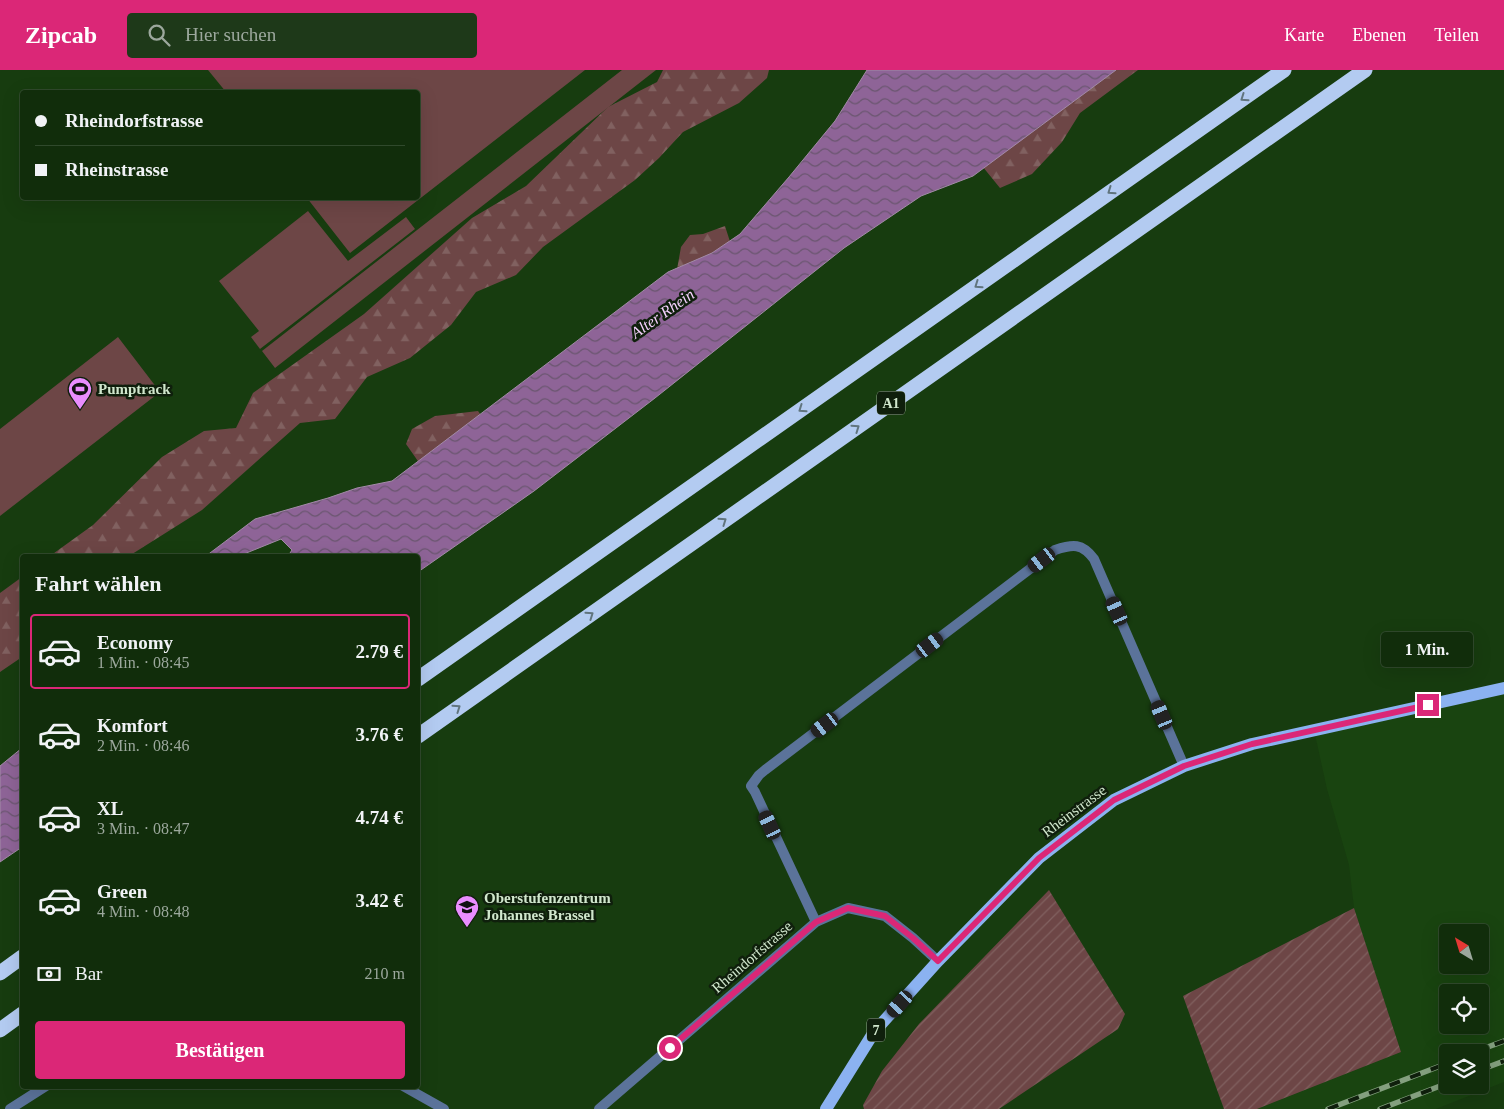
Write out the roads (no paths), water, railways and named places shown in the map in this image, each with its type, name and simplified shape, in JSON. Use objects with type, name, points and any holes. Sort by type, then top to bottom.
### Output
[{"type":"highway","points":[[420,678],[1284,70]]},
{"type":"highway","name":"A1","points":[[420,735],[1364,70]]},
{"type":"highway","points":[[0,972],[20,958]]},
{"type":"highway","points":[[0,1030],[20,1015]]},
{"type":"main road","name":"Rheinstrasse","points":[[826,1109],[874,1032],[938,961],[1039,858],[1114,800],[1184,766],[1252,744],[1504,688]]},
{"type":"street","points":[[816,922],[751,786],[765,770],[1055,550],[1067,546],[1079,546],[1086,550],[1094,559],[1184,766]]},
{"type":"street","name":"Rheindorfstrasse","points":[[599,1109],[816,922],[848,908],[885,916],[938,961]]},
{"type":"street","points":[[10,1109],[41,1089]]},
{"type":"street","points":[[408,1089],[444,1109]]},
{"type":"water","name":"Alter Rhein","points":[[867,70],[1116,70],[973,176],[921,196],[844,248],[534,491],[420,571],[420,554],[289,554],[292,550],[281,539],[244,554],[209,554],[255,519],[357,488],[392,481],[668,272],[712,253],[740,234],[835,121]]},
{"type":"water","points":[[20,750],[20,848],[0,862],[0,766]]},
{"type":"railway","points":[[1489,1046],[1504,1041]]},
{"type":"railway","points":[[1489,1067],[1504,1061]]},
{"type":"railway","points":[[1328,1109],[1439,1066]]},
{"type":"railway","points":[[1380,1109],[1439,1086]]},
{"type":"place","name":"Pumptrack","points":[[80,410]]},
{"type":"place","name":"Oberstufenzentrum Johannes Brassel","points":[[467,928]]}]
